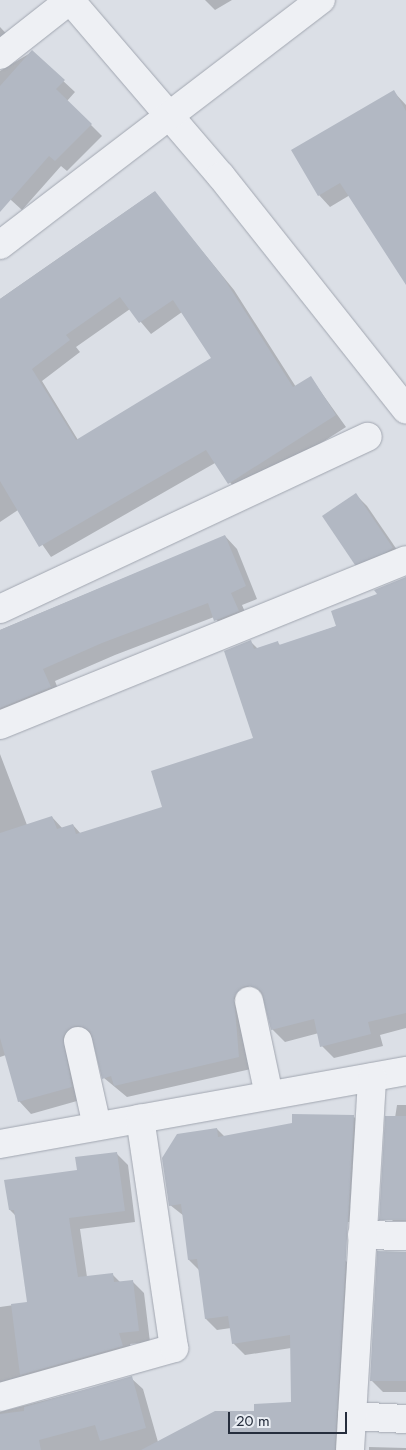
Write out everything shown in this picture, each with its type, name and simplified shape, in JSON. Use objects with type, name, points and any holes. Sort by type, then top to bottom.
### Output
[{"type":"street","points":[[0,55],[70,0],[170,117],[406,409]]},
{"type":"street","points":[[0,245],[321,0]]},
{"type":"street","points":[[0,609],[368,437]]},
{"type":"street","points":[[0,725],[406,560]]},
{"type":"street","points":[[249,1001],[269,1095]]},
{"type":"street","points":[[78,1041],[97,1126]]},
{"type":"street","points":[[0,1144],[406,1071]]},
{"type":"street","points":[[350,1450],[372,1078]]},
{"type":"street","points":[[0,1398],[174,1348],[140,1118]]},
{"type":"street","points":[[362,1235],[406,1236]]},
{"type":"street","points":[[352,1416],[406,1419]]},
{"type":"building","points":[[32,50],[65,80],[56,89],[92,124],[55,161],[49,156],[0,212],[0,86]]},
{"type":"building","points":[[394,90],[406,111],[406,285],[340,183],[318,196],[291,150]]},
{"type":"building","points":[[155,191],[223,277],[293,387],[311,376],[336,415],[228,484],[206,450],[39,547],[0,481],[0,299]],"holes":[[[120,297],[139,323],[173,300],[211,358],[76,440],[32,369],[70,340],[66,335]]]},
{"type":"building","points":[[356,493],[393,548],[359,571],[322,516]]},
{"type":"building","points":[[225,535],[246,586],[231,593],[239,611],[214,621],[208,603],[102,643],[43,669],[51,687],[0,708],[0,630]]},
{"type":"building","points":[[406,577],[406,1013],[368,1022],[371,1034],[320,1047],[314,1019],[271,1030],[261,991],[245,986],[234,997],[239,1057],[114,1086],[111,1076],[102,1079],[90,1031],[75,1026],[63,1037],[72,1087],[18,1102],[0,1038],[0,833],[52,816],[57,829],[73,824],[76,834],[162,807],[151,771],[253,738],[224,651],[251,640],[254,649],[278,641],[279,645],[336,626],[331,611],[377,594],[374,590]]},
{"type":"building","points":[[292,1114],[354,1115],[335,1450],[141,1450],[215,1411],[254,1411],[254,1404],[291,1402],[290,1335],[232,1344],[228,1316],[205,1319],[197,1259],[188,1260],[181,1204],[169,1206],[162,1158],[177,1134],[217,1128],[218,1137],[292,1123]]},
{"type":"building","points":[[385,1116],[406,1116],[406,1220],[379,1220]]},
{"type":"building","points":[[117,1152],[125,1211],[69,1218],[78,1277],[113,1273],[114,1282],[133,1280],[139,1331],[119,1333],[123,1346],[20,1375],[11,1304],[27,1302],[14,1210],[9,1210],[4,1180],[77,1170],[75,1157]]},
{"type":"building","points":[[377,1251],[406,1252],[406,1381],[370,1381]]},
{"type":"building","points":[[132,1376],[146,1428],[100,1441],[95,1425],[39,1440],[41,1450],[0,1450],[0,1414],[24,1411],[24,1407]]}]
